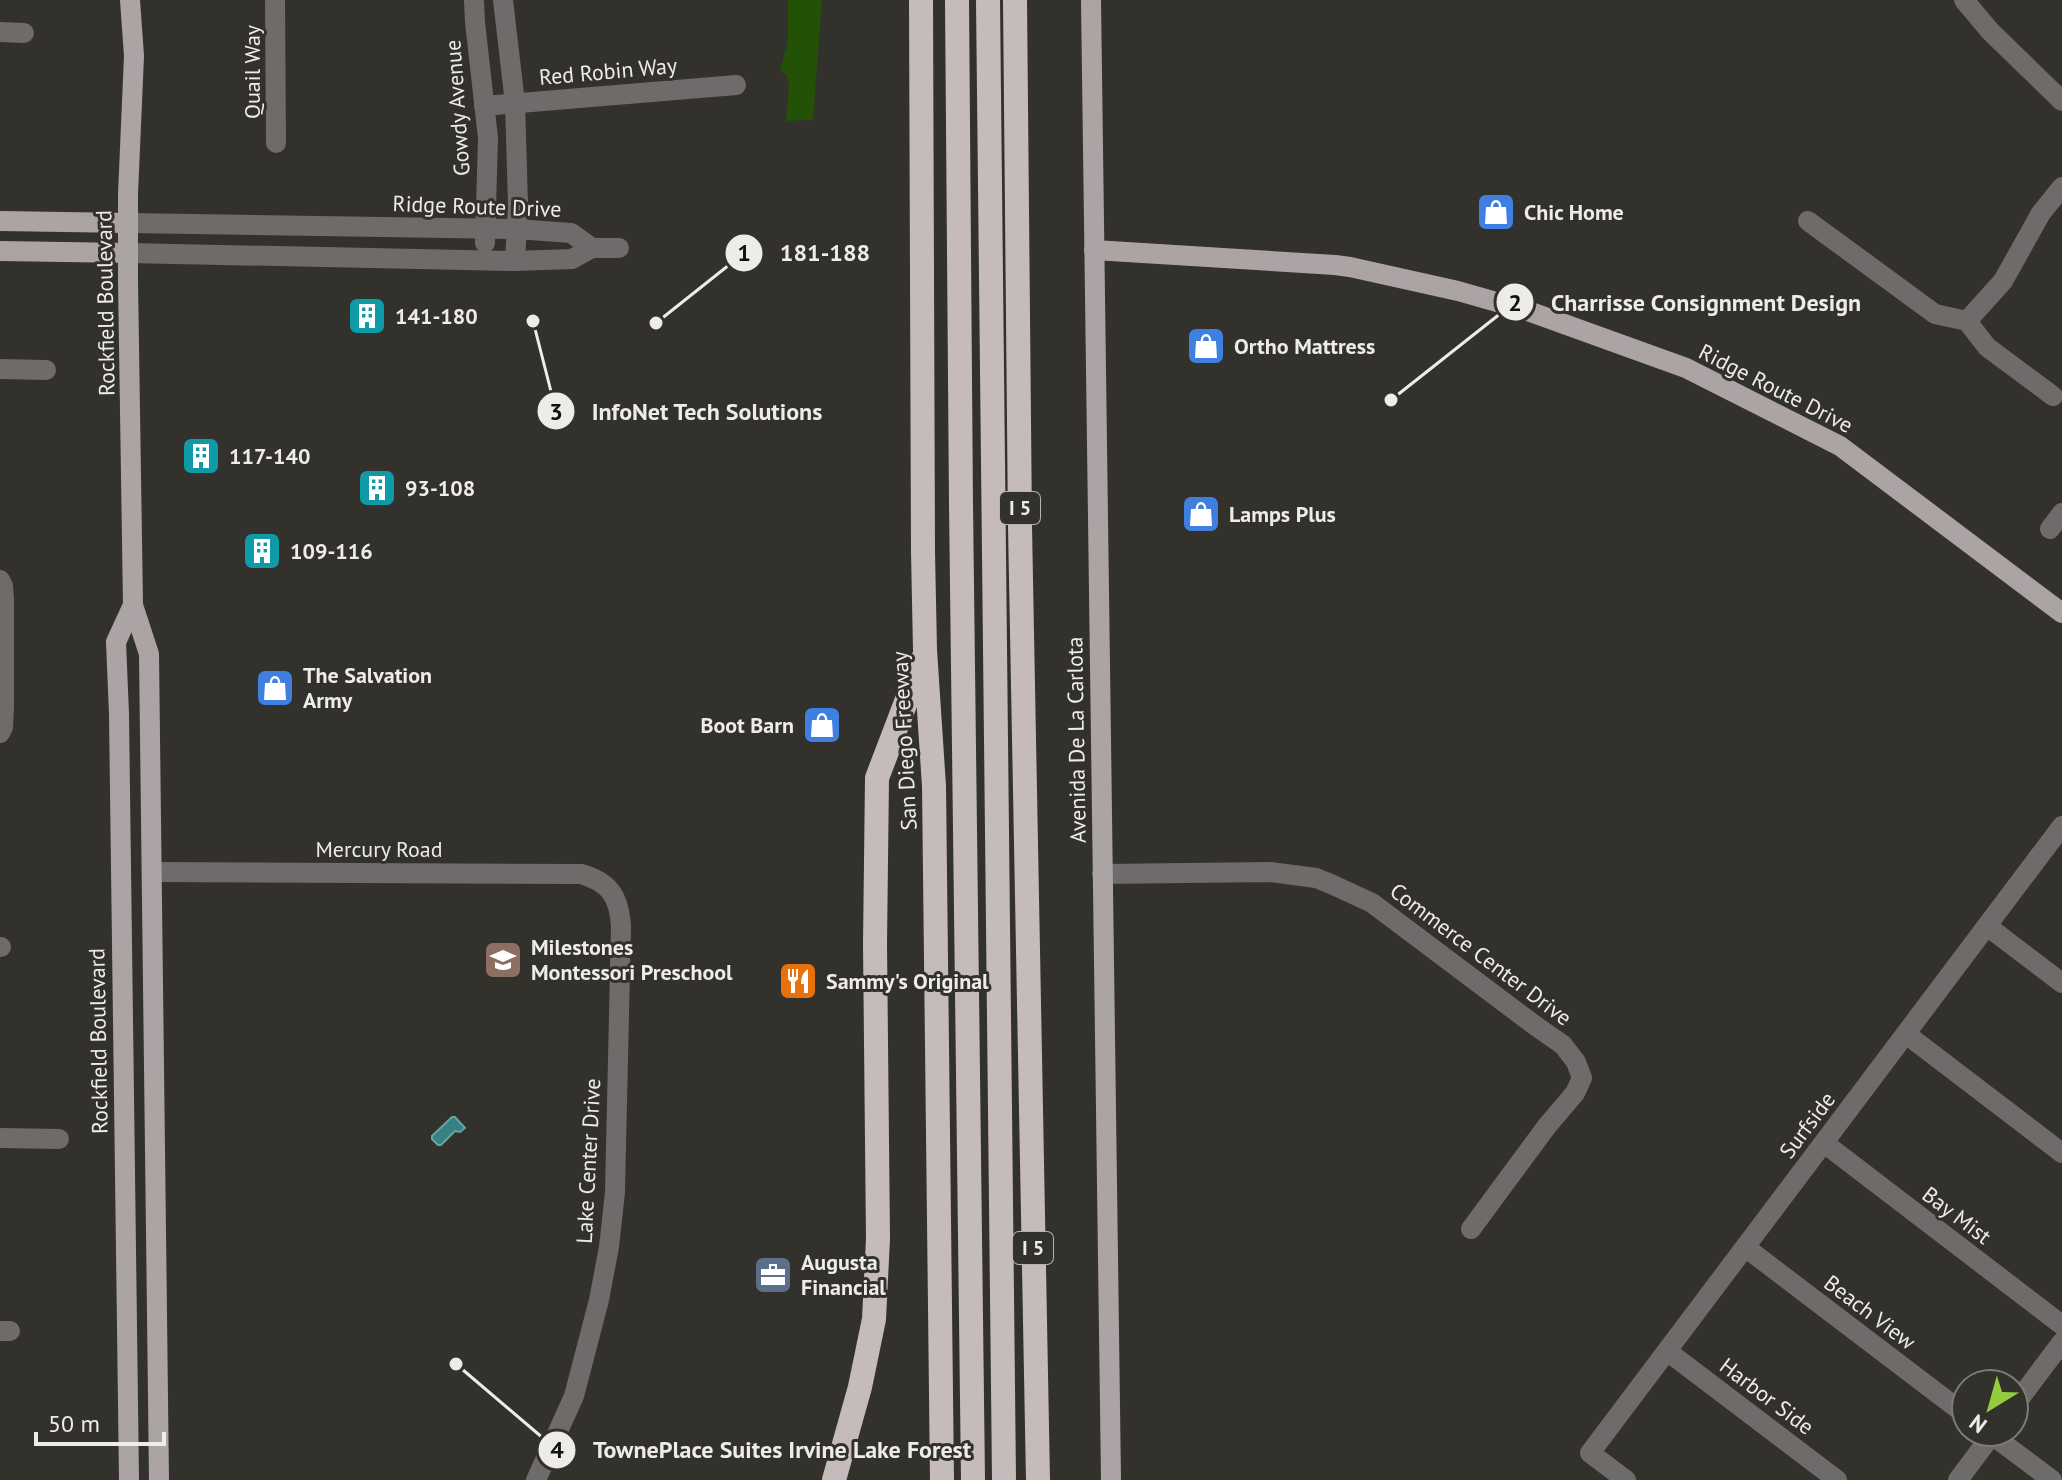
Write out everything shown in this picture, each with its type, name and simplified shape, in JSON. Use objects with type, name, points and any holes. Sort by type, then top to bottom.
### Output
[{"type":"highway","name":"San Diego Freeway","points":[[921,0],[923,552],[925,650],[934,786],[941,1475]]},
{"type":"highway","points":[[957,0],[973,1480]]},
{"type":"highway","points":[[988,0],[1004,1480]]},
{"type":"highway","name":"I 5","points":[[1015,0],[1020,526],[1038,1480]]},
{"type":"highway","points":[[834,1480],[860,1387],[875,1303],[878,1239],[877,778],[925,650]]},
{"type":"main road","name":"Rockfield Boulevard","points":[[130,0],[134,56],[128,223],[133,605],[149,654],[159,1480]]},
{"type":"main road","name":"Avenida De La Carlota","points":[[1091,0],[1111,1480]]},
{"type":"main road","name":"Ridge Route Drive","points":[[0,221],[128,223]]},
{"type":"main road","name":"Ridge Route Drive","points":[[1094,250],[1350,267],[1458,291],[1528,311],[1662,358],[1840,446],[2062,613]]},
{"type":"main road","points":[[0,251],[128,253]]},
{"type":"main road","name":"Rockfield Boulevard","points":[[129,1480],[116,642],[133,605]]},
{"type":"main road","points":[[120,847],[134,861],[152,872]]},
{"type":"street","name":"Quail Way","points":[[275,0],[276,143]]},
{"type":"street","name":"Gowdy Avenue","points":[[474,0],[488,138],[485,261]]},
{"type":"street","points":[[503,0],[515,103],[518,205],[515,261]]},
{"type":"street","points":[[1964,0],[1990,31],[2062,101]]},
{"type":"street","points":[[0,32],[24,33]]},
{"type":"street","name":"Red Robin Way","points":[[484,106],[736,85]]},
{"type":"street","points":[[1967,321],[2003,281],[2041,213],[2062,187]]},
{"type":"street","points":[[1808,221],[1935,314],[1967,321],[1987,347],[2053,396]]},
{"type":"street","name":"Ridge Route Drive","points":[[128,223],[516,229],[571,233],[592,248]]},
{"type":"street","points":[[128,253],[515,261],[572,259],[592,248],[619,248]]},
{"type":"street","points":[[0,369],[46,370]]},
{"type":"street","points":[[0,580],[4,600],[4,706],[0,733]]},
{"type":"street","name":"Surfside","points":[[1626,1480],[1590,1453],[2062,826]]},
{"type":"street","name":"Mercury Road","points":[[152,872],[581,874],[604,884]]},
{"type":"street","name":"Commerce Center Drive","points":[[1102,874],[1270,872],[1316,878],[1372,903],[1563,1045],[1576,1062],[1582,1078],[1575,1093],[1539,1136],[1471,1229]]},
{"type":"street","name":"Lake Center Drive","points":[[536,1480],[574,1396],[609,1247],[615,1192],[621,926],[618,905],[604,884]]},
{"type":"street","points":[[1987,926],[2062,983]]},
{"type":"street","points":[[1906,1034],[2062,1153]]},
{"type":"street","points":[[0,1138],[59,1139]]},
{"type":"street","name":"Bay Mist","points":[[1824,1143],[2062,1325]]},
{"type":"street","name":"Beach View","points":[[1745,1247],[1950,1403]]},
{"type":"street","points":[[2030,1385],[2062,1342]]},
{"type":"street","name":"Harbor Side","points":[[1667,1351],[1837,1480]]},
{"type":"street","points":[[1958,1480],[1981,1448]]},
{"type":"street","points":[[2011,1448],[2052,1480]]},
{"type":"green space","points":[[788,0],[822,0],[813,120],[786,121],[789,85],[787,75],[780,71],[788,40]]},
{"type":"water","points":[[452,1117],[465,1128],[455,1131],[438,1145],[432,1136]]},
{"type":"place","name":"Chic Home","points":[[1496,212]]},
{"type":"place","name":"141-180","points":[[367,316]]},
{"type":"place","name":"InfoNet Tech Solutions","points":[[533,321]]},
{"type":"place","name":"181-188","points":[[656,323]]},
{"type":"place","name":"Ortho Mattress","points":[[1206,346]]},
{"type":"place","name":"Charrisse Consignment Design","points":[[1391,400]]},
{"type":"place","name":"117-140","points":[[201,456]]},
{"type":"place","name":"93-108","points":[[377,488]]},
{"type":"place","name":"Lamps Plus","points":[[1201,514]]},
{"type":"place","name":"109-116","points":[[262,551]]},
{"type":"place","name":"The Salvation Army","points":[[275,688]]},
{"type":"place","name":"Boot Barn","points":[[822,725]]},
{"type":"place","name":"Milestones Montessori Preschool","points":[[503,960]]},
{"type":"place","name":"Sammy's Original","points":[[798,981]]},
{"type":"place","name":"Augusta Financial","points":[[773,1275]]},
{"type":"place","name":"TownePlace Suites Irvine Lake Forest","points":[[456,1364]]}]
